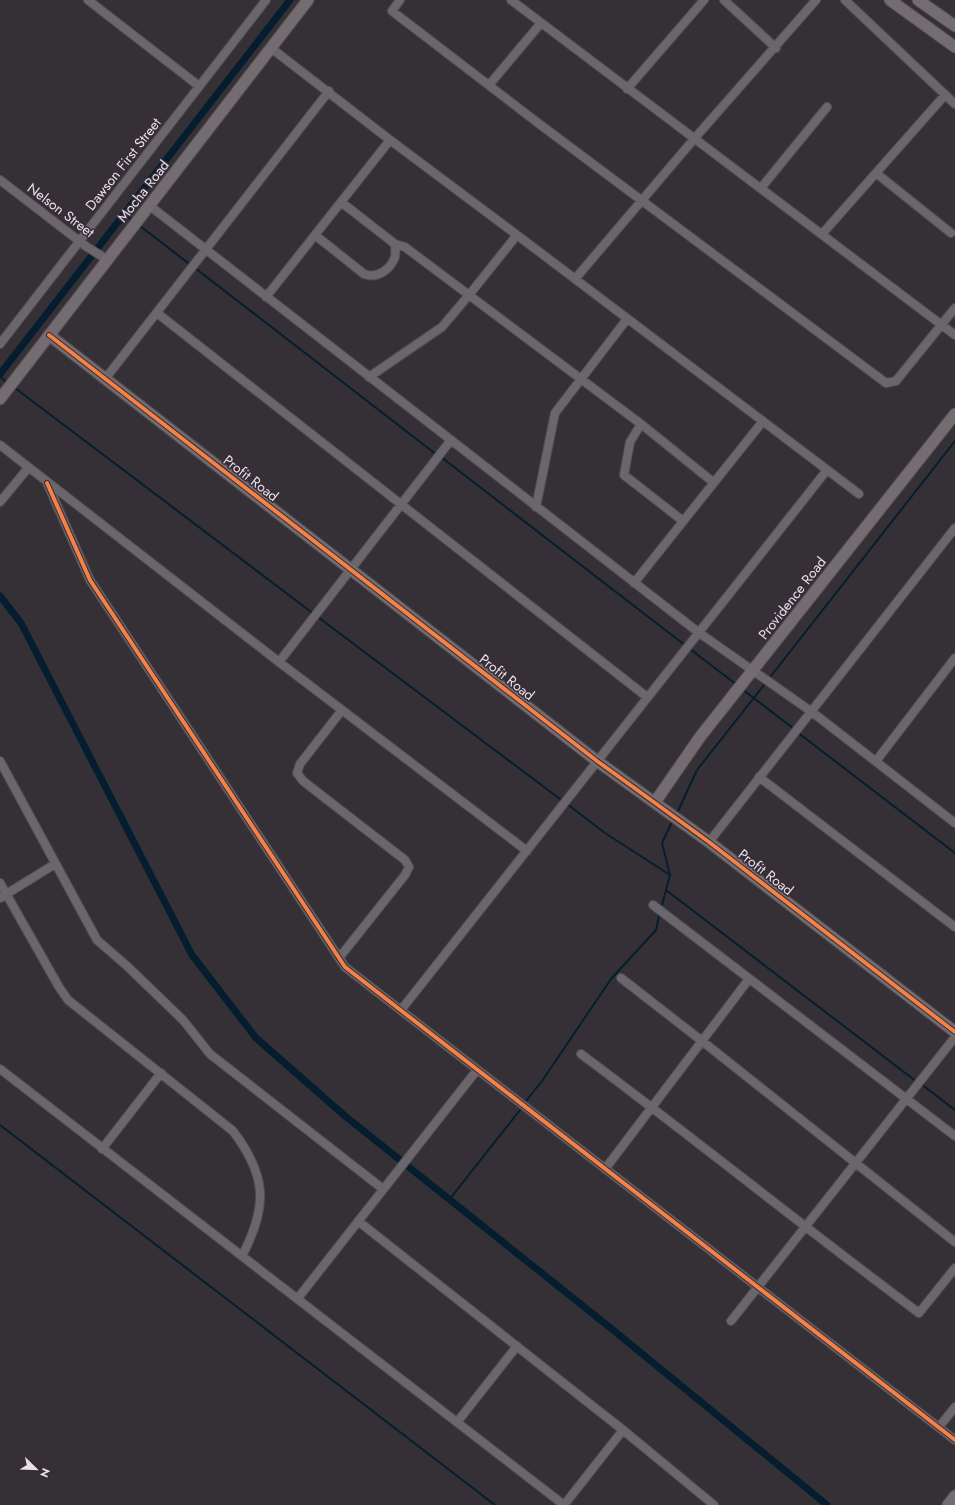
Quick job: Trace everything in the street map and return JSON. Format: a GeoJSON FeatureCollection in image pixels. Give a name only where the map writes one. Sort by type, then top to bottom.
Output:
{"type":"FeatureCollection","features":[{"type":"Feature","properties":{"kind":"street"},"geometry":{"type":"LineString","coordinates":[[88,0],[199,86]]}},
{"type":"Feature","properties":{"kind":"street","name":"Dawson First Street"},"geometry":{"type":"LineString","coordinates":[[0,344],[266,0]]}},
{"type":"Feature","properties":{"kind":"street","name":"Mocha Road"},"geometry":{"type":"LineString","coordinates":[[0,399],[105,258],[150,206],[308,0]]}},
{"type":"Feature","properties":{"kind":"street"},"geometry":{"type":"LineString","coordinates":[[400,0],[392,11],[489,86],[886,383],[896,381],[955,308]]}},
{"type":"Feature","properties":{"kind":"street"},"geometry":{"type":"LineString","coordinates":[[511,0],[955,335]]}},
{"type":"Feature","properties":{"kind":"street"},"geometry":{"type":"LineString","coordinates":[[628,88],[704,0]]}},
{"type":"Feature","properties":{"kind":"street"},"geometry":{"type":"LineString","coordinates":[[724,0],[776,48]]}},
{"type":"Feature","properties":{"kind":"street"},"geometry":{"type":"LineString","coordinates":[[575,279],[694,138],[776,48],[816,0]]}},
{"type":"Feature","properties":{"kind":"street"},"geometry":{"type":"LineString","coordinates":[[845,0],[955,104]]}},
{"type":"Feature","properties":{"kind":"street"},"geometry":{"type":"LineString","coordinates":[[890,0],[955,47]]}},
{"type":"Feature","properties":{"kind":"street"},"geometry":{"type":"LineString","coordinates":[[918,0],[955,26]]}},
{"type":"Feature","properties":{"kind":"street"},"geometry":{"type":"LineString","coordinates":[[489,86],[541,23]]}},
{"type":"Feature","properties":{"kind":"street"},"geometry":{"type":"LineString","coordinates":[[272,48],[390,140],[517,234],[859,494]]}},
{"type":"Feature","properties":{"kind":"street"},"geometry":{"type":"LineString","coordinates":[[105,378],[329,91]]}},
{"type":"Feature","properties":{"kind":"street"},"geometry":{"type":"LineString","coordinates":[[822,234],[945,95]]}},
{"type":"Feature","properties":{"kind":"street"},"geometry":{"type":"LineString","coordinates":[[761,188],[827,107]]}},
{"type":"Feature","properties":{"kind":"street"},"geometry":{"type":"LineString","coordinates":[[266,297],[390,140]]}},
{"type":"Feature","properties":{"kind":"street"},"geometry":{"type":"LineString","coordinates":[[876,173],[951,233]]}},
{"type":"Feature","properties":{"kind":"street","name":"Nelson Street"},"geometry":{"type":"LineString","coordinates":[[0,180],[87,247],[105,258]]}},
{"type":"Feature","properties":{"kind":"street"},"geometry":{"type":"LineString","coordinates":[[341,202],[395,244],[405,247],[470,295],[580,380],[641,424],[713,482]]}},
{"type":"Feature","properties":{"kind":"street"},"geometry":{"type":"LineString","coordinates":[[150,206],[634,583],[698,632],[812,712],[876,760],[955,823]]}},
{"type":"Feature","properties":{"kind":"street"},"geometry":{"type":"LineString","coordinates":[[369,377],[442,327],[470,295],[517,234]]}},
{"type":"Feature","properties":{"kind":"street"},"geometry":{"type":"LineString","coordinates":[[315,235],[364,274],[371,277],[379,275],[389,266],[395,256],[395,244]]}},
{"type":"Feature","properties":{"kind":"street"},"geometry":{"type":"LineString","coordinates":[[157,313],[648,697]]}},
{"type":"Feature","properties":{"kind":"street"},"geometry":{"type":"LineString","coordinates":[[536,507],[555,413],[627,319]]}},
{"type":"Feature","properties":{"kind":"street","name":"Profit Road"},"geometry":{"type":"LineString","coordinates":[[49,335],[597,761],[710,842],[955,1032]]}},
{"type":"Feature","properties":{"kind":"street","name":"Providence Road"},"geometry":{"type":"LineString","coordinates":[[654,802],[700,737],[955,414]]}},
{"type":"Feature","properties":{"kind":"street"},"geometry":{"type":"LineString","coordinates":[[634,583],[763,421]]}},
{"type":"Feature","properties":{"kind":"street"},"geometry":{"type":"LineString","coordinates":[[641,424],[630,442],[624,475],[683,521]]}},
{"type":"Feature","properties":{"kind":"street"},"geometry":{"type":"LineString","coordinates":[[278,662],[451,440]]}},
{"type":"Feature","properties":{"kind":"street"},"geometry":{"type":"LineString","coordinates":[[0,445],[278,662],[526,850]]}},
{"type":"Feature","properties":{"kind":"street"},"geometry":{"type":"LineString","coordinates":[[0,502],[28,468]]}},
{"type":"Feature","properties":{"kind":"street"},"geometry":{"type":"LineString","coordinates":[[401,1010],[827,470]]}},
{"type":"Feature","properties":{"kind":"street"},"geometry":{"type":"LineString","coordinates":[[47,483],[90,580],[345,967],[955,1440]]}},
{"type":"Feature","properties":{"kind":"street"},"geometry":{"type":"LineString","coordinates":[[710,842],[955,528]]}},
{"type":"Feature","properties":{"kind":"street"},"geometry":{"type":"LineString","coordinates":[[876,760],[955,658]]}},
{"type":"Feature","properties":{"kind":"street"},"geometry":{"type":"LineString","coordinates":[[339,958],[405,875],[409,867],[405,860],[303,781],[297,773],[300,764],[342,710]]}},
{"type":"Feature","properties":{"kind":"street"},"geometry":{"type":"LineString","coordinates":[[0,761],[97,940],[127,966],[183,1020],[210,1054],[383,1189]]}},
{"type":"Feature","properties":{"kind":"street"},"geometry":{"type":"LineString","coordinates":[[759,778],[955,927]]}},
{"type":"Feature","properties":{"kind":"street"},"geometry":{"type":"LineString","coordinates":[[3,896],[55,864]]}},
{"type":"Feature","properties":{"kind":"street"},"geometry":{"type":"LineString","coordinates":[[0,883],[3,896],[68,1000],[233,1131],[254,1162],[259,1178],[260,1198],[256,1223],[242,1256]]}},
{"type":"Feature","properties":{"kind":"street"},"geometry":{"type":"LineString","coordinates":[[653,905],[955,1136]]}},
{"type":"Feature","properties":{"kind":"street"},"geometry":{"type":"LineString","coordinates":[[621,978],[857,1163],[955,1242]]}},
{"type":"Feature","properties":{"kind":"street"},"geometry":{"type":"LineString","coordinates":[[605,1169],[749,979]]}},
{"type":"Feature","properties":{"kind":"street"},"geometry":{"type":"LineString","coordinates":[[731,1321],[806,1228],[955,1037]]}},
{"type":"Feature","properties":{"kind":"street"},"geometry":{"type":"LineString","coordinates":[[581,1054],[652,1107],[806,1228],[919,1313],[955,1268]]}},
{"type":"Feature","properties":{"kind":"street"},"geometry":{"type":"LineString","coordinates":[[0,1069],[102,1149],[458,1421],[564,1505],[623,1430]]}},
{"type":"Feature","properties":{"kind":"street"},"geometry":{"type":"LineString","coordinates":[[298,1298],[477,1070]]}},
{"type":"Feature","properties":{"kind":"street"},"geometry":{"type":"LineString","coordinates":[[102,1149],[161,1073]]}},
{"type":"Feature","properties":{"kind":"street"},"geometry":{"type":"LineString","coordinates":[[358,1221],[623,1430],[714,1505]]}},
{"type":"Feature","properties":{"kind":"street"},"geometry":{"type":"LineString","coordinates":[[458,1421],[517,1346]]}},
{"type":"Feature","properties":{"kind":"street"},"geometry":{"type":"LineString","coordinates":[[939,1427],[955,1407]]}},
{"type":"Feature","properties":{"kind":"street"},"geometry":{"type":"LineString","coordinates":[[948,1505],[955,1496]]}},
{"type":"Feature","properties":{"kind":"waterway"},"geometry":{"type":"LineString","coordinates":[[0,374],[290,0]]}},
{"type":"Feature","properties":{"kind":"waterway"},"geometry":{"type":"LineString","coordinates":[[124,214],[133,221]]}},
{"type":"Feature","properties":{"kind":"waterway"},"geometry":{"type":"LineString","coordinates":[[140,226],[192,266]]}},
{"type":"Feature","properties":{"kind":"waterway"},"geometry":{"type":"LineString","coordinates":[[195,268],[437,455]]}},
{"type":"Feature","properties":{"kind":"waterway"},"geometry":{"type":"LineString","coordinates":[[0,377],[8,383]]}},
{"type":"Feature","properties":{"kind":"waterway"},"geometry":{"type":"LineString","coordinates":[[15,388],[314,614]]}},
{"type":"Feature","properties":{"kind":"waterway"},"geometry":{"type":"LineString","coordinates":[[771,676],[955,441]]}},
{"type":"Feature","properties":{"kind":"waterway"},"geometry":{"type":"LineString","coordinates":[[441,457],[686,646]]}},
{"type":"Feature","properties":{"kind":"waterway"},"geometry":{"type":"LineString","coordinates":[[0,596],[21,623],[192,955],[256,1038],[345,1116],[613,1330],[827,1505]]}},
{"type":"Feature","properties":{"kind":"waterway"},"geometry":{"type":"LineString","coordinates":[[318,617],[564,802]]}},
{"type":"Feature","properties":{"kind":"waterway"},"geometry":{"type":"LineString","coordinates":[[690,649],[737,685]]}},
{"type":"Feature","properties":{"kind":"waterway"},"geometry":{"type":"LineString","coordinates":[[678,811],[697,770],[764,685]]}},
{"type":"Feature","properties":{"kind":"waterway"},"geometry":{"type":"LineString","coordinates":[[742,689],[794,729]]}},
{"type":"Feature","properties":{"kind":"waterway"},"geometry":{"type":"LineString","coordinates":[[797,732],[955,853]]}},
{"type":"Feature","properties":{"kind":"waterway"},"geometry":{"type":"LineString","coordinates":[[567,804],[605,833],[670,875]]}},
{"type":"Feature","properties":{"kind":"waterway"},"geometry":{"type":"LineString","coordinates":[[662,905],[670,875],[662,843],[672,822]]}},
{"type":"Feature","properties":{"kind":"waterway"},"geometry":{"type":"LineString","coordinates":[[666,890],[917,1082]]}},
{"type":"Feature","properties":{"kind":"waterway"},"geometry":{"type":"LineString","coordinates":[[526,1101],[542,1081],[611,979],[656,930],[659,916]]}},
{"type":"Feature","properties":{"kind":"waterway"},"geometry":{"type":"LineString","coordinates":[[921,1084],[955,1110]]}},
{"type":"Feature","properties":{"kind":"waterway"},"geometry":{"type":"LineString","coordinates":[[449,1200],[520,1110]]}},
{"type":"Feature","properties":{"kind":"waterway"},"geometry":{"type":"LineString","coordinates":[[0,1125],[495,1505]]}},
{"type":"Feature","properties":{"kind":"cycle path"},"geometry":{"type":"LineString","coordinates":[[49,335],[597,761],[709,842],[955,1032]]}},
{"type":"Feature","properties":{"kind":"cycle path"},"geometry":{"type":"LineString","coordinates":[[47,483],[90,580],[345,967],[955,1440]]}}]}
